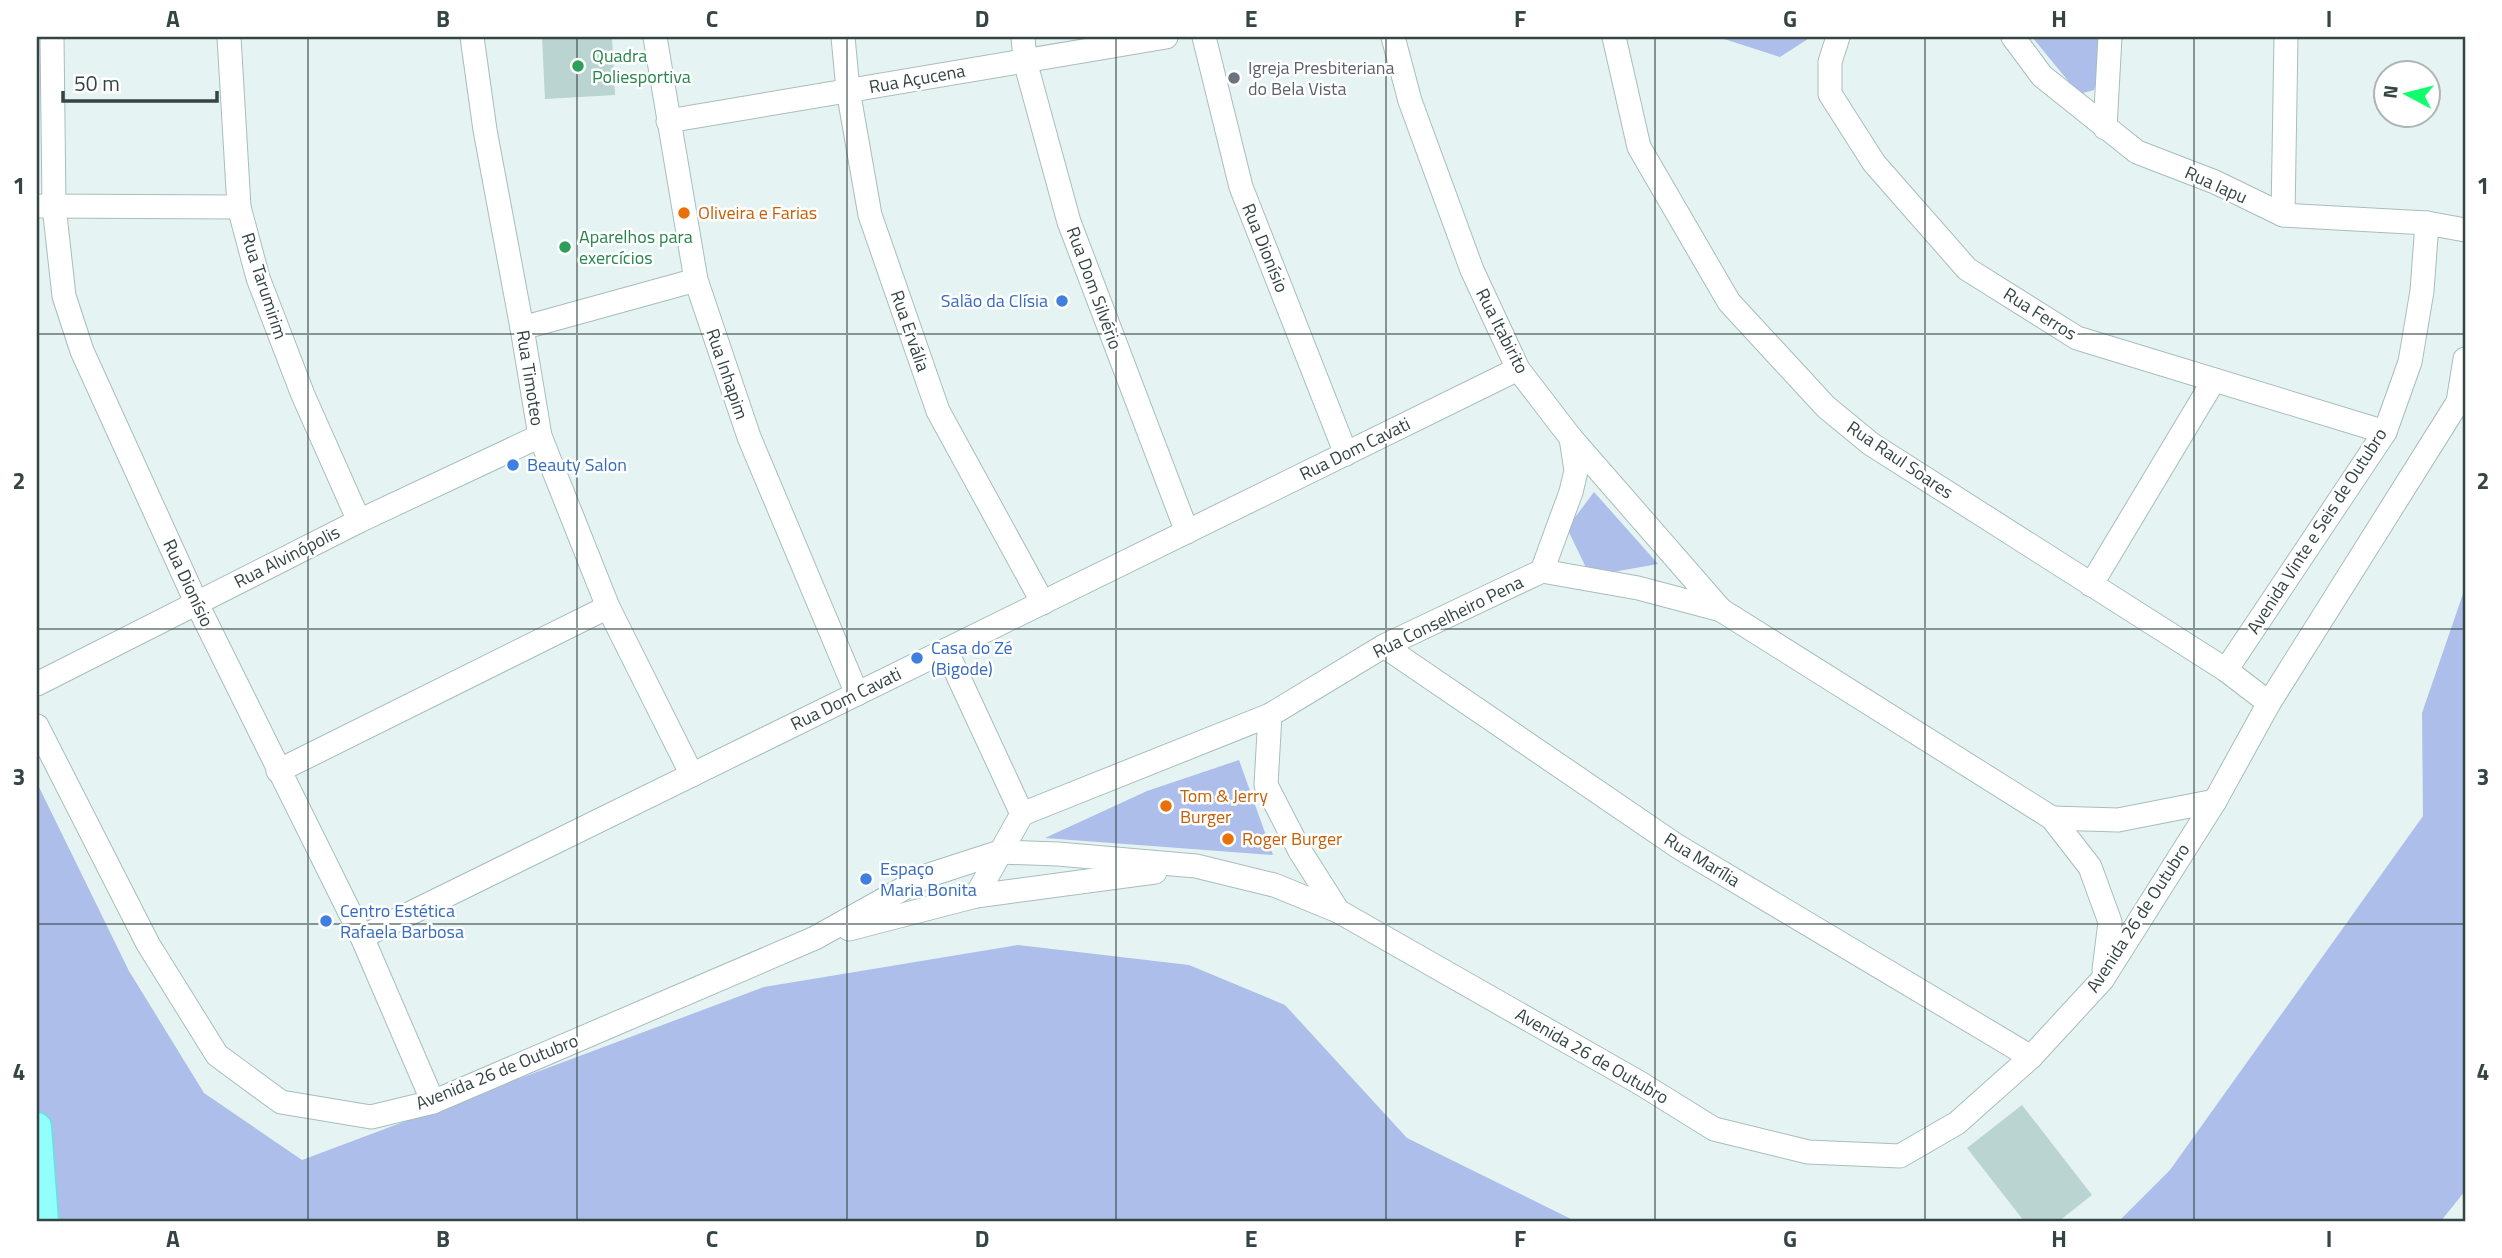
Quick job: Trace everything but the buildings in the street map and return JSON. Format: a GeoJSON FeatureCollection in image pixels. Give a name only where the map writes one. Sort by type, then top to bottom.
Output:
{"type":"FeatureCollection","features":[{"type":"Feature","properties":{"kind":"main road"},"geometry":{"type":"LineString","coordinates":[[37,1127],[44,1221]]}},
{"type":"Feature","properties":{"kind":"street","name":"Rua Dionísio"},"geometry":{"type":"LineString","coordinates":[[51,37],[46,206],[64,296],[82,351],[196,602],[362,937],[433,1102]]}},
{"type":"Feature","properties":{"kind":"street","name":"Rua Tarumirim"},"geometry":{"type":"LineString","coordinates":[[229,37],[239,207],[258,278],[303,395],[359,521]]}},
{"type":"Feature","properties":{"kind":"street","name":"Rua Timoteo"},"geometry":{"type":"LineString","coordinates":[[472,37],[485,130],[540,436],[608,607],[692,775]]}},
{"type":"Feature","properties":{"kind":"street","name":"Rua Inhapim"},"geometry":{"type":"LineString","coordinates":[[655,37],[696,280],[749,437],[857,694]]}},
{"type":"Feature","properties":{"kind":"street","name":"Rua Ervália"},"geometry":{"type":"LineString","coordinates":[[844,37],[848,90],[870,215],[939,411],[1043,603]]}},
{"type":"Feature","properties":{"kind":"street","name":"Rua Dom Silvério"},"geometry":{"type":"LineString","coordinates":[[1023,37],[1024,61],[1069,222],[1187,532]]}},
{"type":"Feature","properties":{"kind":"street","name":"Rua Açucena"},"geometry":{"type":"LineString","coordinates":[[668,121],[1166,37]]}},
{"type":"Feature","properties":{"kind":"street","name":"Rua Dionísio"},"geometry":{"type":"LineString","coordinates":[[1204,37],[1241,187],[1346,454]]}},
{"type":"Feature","properties":{"kind":"street","name":"Rua Itabirito"},"geometry":{"type":"LineString","coordinates":[[1393,37],[1410,101],[1472,270],[1518,369],[1571,438],[1721,610],[2052,818],[2090,867],[2110,922],[2102,980]]}},
{"type":"Feature","properties":{"kind":"street","name":"Rua Raul Soares"},"geometry":{"type":"LineString","coordinates":[[1615,37],[1639,147],[1729,302],[1826,407],[1871,444],[2226,670],[2269,703]]}},
{"type":"Feature","properties":{"kind":"street","name":"Rua Ferros"},"geometry":{"type":"LineString","coordinates":[[1838,37],[1830,62],[1830,94],[1874,163],[1967,269],[2077,338],[2385,432]]}},
{"type":"Feature","properties":{"kind":"street","name":"Rua Iapu"},"geometry":{"type":"LineString","coordinates":[[2013,37],[2042,76],[2137,152],[2215,182],[2283,215],[2427,223],[2465,230]]}},
{"type":"Feature","properties":{"kind":"street"},"geometry":{"type":"LineString","coordinates":[[2105,128],[2110,37]]}},
{"type":"Feature","properties":{"kind":"street"},"geometry":{"type":"LineString","coordinates":[[2283,215],[2286,37]]}},
{"type":"Feature","properties":{"kind":"street"},"geometry":{"type":"LineString","coordinates":[[46,206],[239,207]]}},
{"type":"Feature","properties":{"kind":"street","name":"Avenida Vinte e Seis de Outubro"},"geometry":{"type":"LineString","coordinates":[[2226,670],[2385,432],[2410,362],[2422,291],[2427,223]]}},
{"type":"Feature","properties":{"kind":"street"},"geometry":{"type":"LineString","coordinates":[[522,328],[696,280]]}},
{"type":"Feature","properties":{"kind":"street","name":"Avenida 26 de Outubro"},"geometry":{"type":"LineString","coordinates":[[37,726],[148,943],[217,1055],[281,1102],[371,1117],[433,1102],[815,937],[926,876],[1000,852],[1058,854],[1196,866],[1273,885],[1338,911],[1640,1083],[1714,1129],[1808,1152],[1900,1156],[1957,1122],[2031,1057],[2102,980],[2216,801],[2269,703],[2458,402],[2465,359]]}},
{"type":"Feature","properties":{"kind":"street","name":"Rua Dom Cavati"},"geometry":{"type":"LineString","coordinates":[[362,937],[1518,369]]}},
{"type":"Feature","properties":{"kind":"street"},"geometry":{"type":"LineString","coordinates":[[2091,585],[2214,380]]}},
{"type":"Feature","properties":{"kind":"street","name":"Rua Alvinópolis"},"geometry":{"type":"LineString","coordinates":[[37,684],[359,521],[540,436]]}},
{"type":"Feature","properties":{"kind":"street","name":"Rua Conselheiro Pena"},"geometry":{"type":"LineString","coordinates":[[1022,814],[1270,715],[1384,646],[1542,571],[1576,471],[1571,438]]}},
{"type":"Feature","properties":{"kind":"street","name":"Rua Itabirito"},"geometry":{"type":"LineString","coordinates":[[1542,571],[1638,588],[1721,610]]}},
{"type":"Feature","properties":{"kind":"street"},"geometry":{"type":"LineString","coordinates":[[278,771],[608,607]]}},
{"type":"Feature","properties":{"kind":"street","name":"Rua Marília"},"geometry":{"type":"LineString","coordinates":[[1384,646],[1677,846],[2031,1057]]}},
{"type":"Feature","properties":{"kind":"street"},"geometry":{"type":"LineString","coordinates":[[946,650],[1022,814],[976,896]]}},
{"type":"Feature","properties":{"kind":"street"},"geometry":{"type":"LineString","coordinates":[[1270,715],[1266,785],[1300,851],[1338,911]]}},
{"type":"Feature","properties":{"kind":"street"},"geometry":{"type":"LineString","coordinates":[[2052,818],[2118,820],[2216,801]]}},
{"type":"Feature","properties":{"kind":"street","name":"Avenida 26 de Outubro"},"geometry":{"type":"LineString","coordinates":[[815,937],[976,896],[1196,866]]}},
{"type":"Feature","properties":{"kind":"shaded area"},"geometry":{"type":"Polygon","coordinates":[[[1718,37],[1811,37],[1780,57],[1718,37]]]}},
{"type":"Feature","properties":{"kind":"shaded area"},"geometry":{"type":"Polygon","coordinates":[[[2032,37],[2100,37],[2100,69],[2094,90],[2079,94],[2032,37]]]}},
{"type":"Feature","properties":{"kind":"shaded area"},"geometry":{"type":"Polygon","coordinates":[[[1594,492],[1658,564],[1590,576],[1567,528],[1594,492]]]}},
{"type":"Feature","properties":{"kind":"shaded area"},"geometry":{"type":"Polygon","coordinates":[[[2465,588],[2465,1191],[2441,1221],[2119,1221],[2170,1170],[2423,816],[2422,713],[2465,588]]]}},
{"type":"Feature","properties":{"kind":"shaded area"},"geometry":{"type":"Polygon","coordinates":[[[1239,760],[1273,855],[1045,838],[1147,791],[1239,760]]]}},
{"type":"Feature","properties":{"kind":"shaded area"},"geometry":{"type":"Polygon","coordinates":[[[37,783],[129,971],[204,1093],[302,1160],[764,987],[1018,945],[1189,965],[1285,1005],[1407,1138],[1575,1221],[60,1221],[37,1111],[37,783]]]}},
{"type":"Feature","properties":{"kind":"place","name":"Quadra Poliesportiva"},"geometry":{"type":"Point","coordinates":[578,66]}},
{"type":"Feature","properties":{"kind":"place","name":"Igreja Presbiteriana do Bela Vista"},"geometry":{"type":"Point","coordinates":[1234,78]}},
{"type":"Feature","properties":{"kind":"place","name":"Oliveira e Farias"},"geometry":{"type":"Point","coordinates":[684,213]}},
{"type":"Feature","properties":{"kind":"place","name":"Aparelhos para exercícios"},"geometry":{"type":"Point","coordinates":[565,247]}},
{"type":"Feature","properties":{"kind":"place","name":"Salão da Clísia"},"geometry":{"type":"Point","coordinates":[1062,301]}},
{"type":"Feature","properties":{"kind":"place","name":"Beauty Salon"},"geometry":{"type":"Point","coordinates":[513,465]}},
{"type":"Feature","properties":{"kind":"place","name":"Casa do Zé (Bigode)"},"geometry":{"type":"Point","coordinates":[917,658]}},
{"type":"Feature","properties":{"kind":"place","name":"Tom & Jerry Burger"},"geometry":{"type":"Point","coordinates":[1166,806]}},
{"type":"Feature","properties":{"kind":"place","name":"Roger Burger"},"geometry":{"type":"Point","coordinates":[1228,839]}},
{"type":"Feature","properties":{"kind":"place","name":"Espaço Maria Bonita"},"geometry":{"type":"Point","coordinates":[866,879]}},
{"type":"Feature","properties":{"kind":"place","name":"Centro Estética Rafaela Barbosa"},"geometry":{"type":"Point","coordinates":[326,921]}}]}
